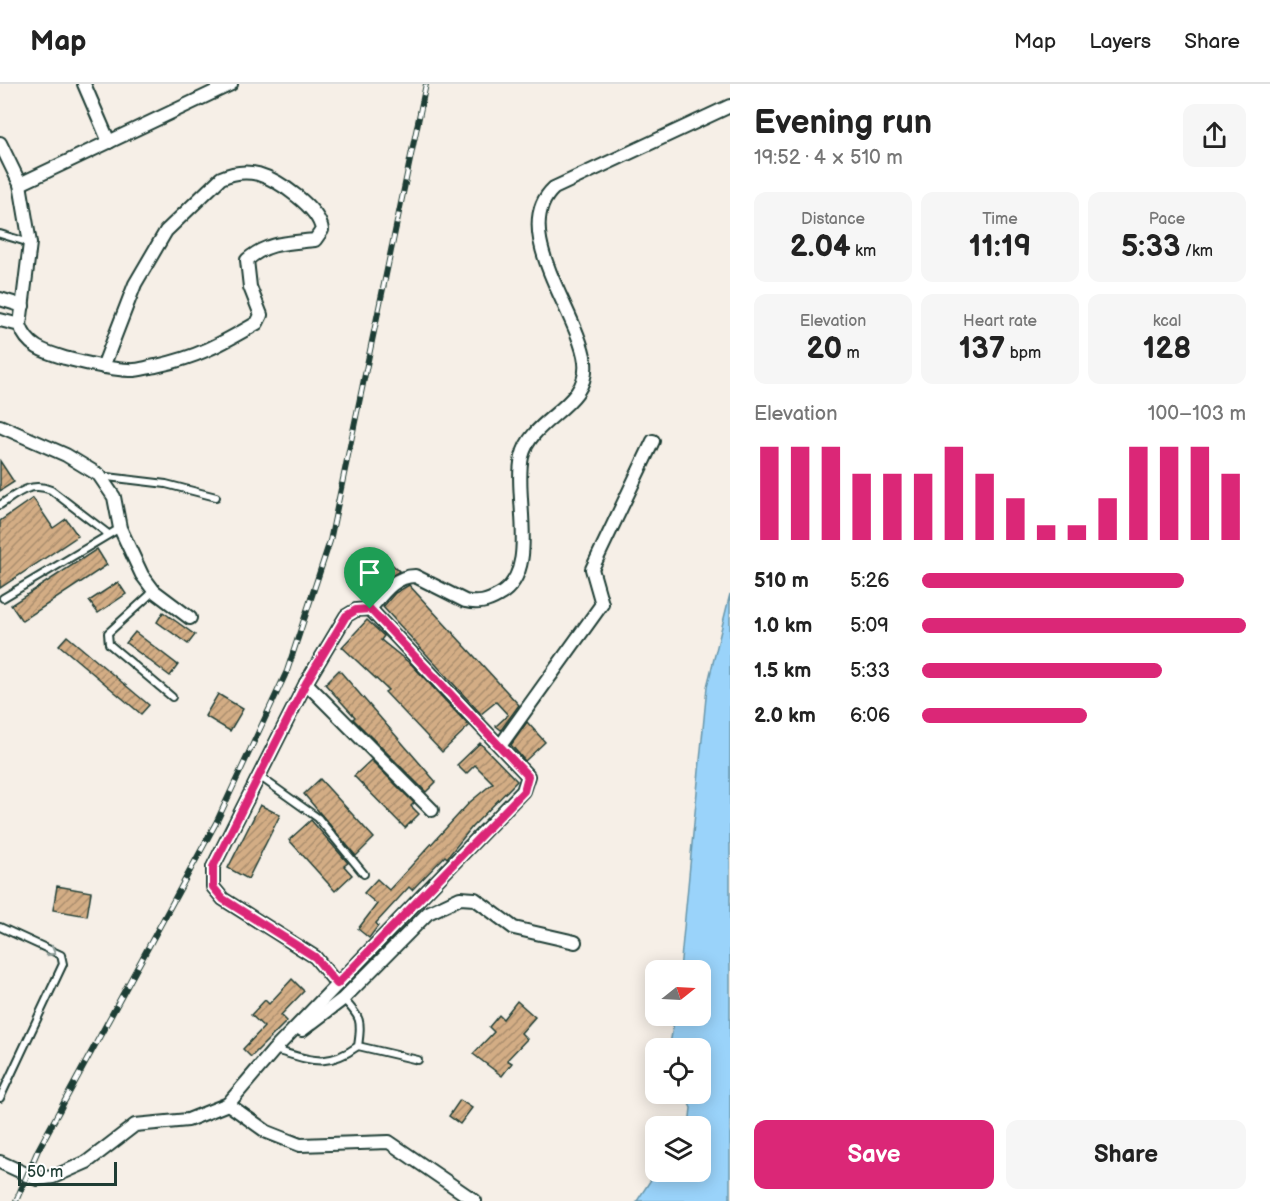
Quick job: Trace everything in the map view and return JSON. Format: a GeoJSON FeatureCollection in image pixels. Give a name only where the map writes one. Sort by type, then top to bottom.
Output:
{"type":"FeatureCollection","features":[{"type":"Feature","properties":{"kind":"street"},"geometry":{"type":"LineString","coordinates":[[84,84],[109,142]]}},
{"type":"Feature","properties":{"kind":"street"},"geometry":{"type":"LineString","coordinates":[[20,184],[231,84]]}},
{"type":"Feature","properties":{"kind":"street"},"geometry":{"type":"LineString","coordinates":[[337,984],[315,957],[223,899],[213,887],[213,867],[306,683],[346,616],[356,610],[370,609],[392,584],[408,576],[415,576],[465,602],[474,603],[492,599],[511,588],[517,577],[523,544],[520,475],[522,455],[539,427],[572,400],[582,380],[585,364],[582,348],[547,261],[538,229],[540,206],[545,196],[554,188],[730,106]]}},
{"type":"Feature","properties":{"kind":"street"},"geometry":{"type":"LineString","coordinates":[[0,144],[20,184],[30,243],[20,325],[22,333],[33,346],[44,352],[103,367],[132,371],[186,360],[257,323],[261,315],[250,287],[247,260],[260,249],[274,244],[315,240],[322,230],[320,219],[306,202],[258,174],[232,173],[221,178],[166,231],[135,284],[103,367]]}},
{"type":"Feature","properties":{"kind":"street"},"geometry":{"type":"LineString","coordinates":[[0,168],[15,171]]}},
{"type":"Feature","properties":{"kind":"street"},"geometry":{"type":"LineString","coordinates":[[0,299],[23,306]]}},
{"type":"Feature","properties":{"kind":"street"},"geometry":{"type":"LineString","coordinates":[[0,320],[20,325]]}},
{"type":"Feature","properties":{"kind":"street"},"geometry":{"type":"LineString","coordinates":[[0,426],[66,455],[99,476],[114,497],[120,528],[142,575],[154,591],[190,618]]}},
{"type":"Feature","properties":{"kind":"street"},"geometry":{"type":"LineString","coordinates":[[500,746],[602,604],[592,569],[653,441]]}},
{"type":"Feature","properties":{"kind":"street"},"geometry":{"type":"LineString","coordinates":[[0,1162],[37,1179],[53,1177],[87,1162],[135,1125],[188,1120],[228,1104],[274,1050],[524,791],[528,776],[370,609]]}},
{"type":"Feature","properties":{"kind":"street"},"geometry":{"type":"LineString","coordinates":[[306,683],[432,810]]}},
{"type":"Feature","properties":{"kind":"street"},"geometry":{"type":"LineString","coordinates":[[274,1050],[343,999],[428,913],[466,896],[475,899],[514,928],[574,942]]}},
{"type":"Feature","properties":{"kind":"street"},"geometry":{"type":"LineString","coordinates":[[228,1104],[267,1132],[300,1145],[389,1142],[475,1201]]}},
{"type":"Feature","properties":{"kind":"lane"},"geometry":{"type":"LineString","coordinates":[[0,234],[30,243]]}},
{"type":"Feature","properties":{"kind":"lane"},"geometry":{"type":"LineString","coordinates":[[99,476],[166,484],[216,497]]}},
{"type":"Feature","properties":{"kind":"lane"},"geometry":{"type":"LineString","coordinates":[[0,505],[25,488],[41,485],[51,490],[107,533]]}},
{"type":"Feature","properties":{"kind":"lane"},"geometry":{"type":"LineString","coordinates":[[3,598],[107,533],[120,528]]}},
{"type":"Feature","properties":{"kind":"lane"},"geometry":{"type":"LineString","coordinates":[[154,591],[108,633],[110,644],[172,697]]}},
{"type":"Feature","properties":{"kind":"lane"},"geometry":{"type":"LineString","coordinates":[[258,775],[318,818],[364,874]]}},
{"type":"Feature","properties":{"kind":"lane"},"geometry":{"type":"LineString","coordinates":[[0,927],[61,955],[63,964],[0,1098]]}},
{"type":"Feature","properties":{"kind":"lane"},"geometry":{"type":"LineString","coordinates":[[274,1050],[321,1063],[342,1058],[358,1046],[362,1024],[357,1012],[343,999]]}},
{"type":"Feature","properties":{"kind":"lane"},"geometry":{"type":"LineString","coordinates":[[358,1046],[418,1060]]}},
{"type":"Feature","properties":{"kind":"water"},"geometry":{"type":"Polygon","coordinates":[[[730,594],[730,1201],[637,1201],[649,1182],[711,1182],[711,1116],[690,1116],[689,1104],[711,1104],[711,1038],[671,1038],[673,1026],[711,1026],[711,960],[681,960],[707,687],[730,594]]]}},
{"type":"Feature","properties":{"kind":"building"},"geometry":{"type":"Polygon","coordinates":[[[0,461],[14,482],[0,491],[0,461]]]}},
{"type":"Feature","properties":{"kind":"building"},"geometry":{"type":"Polygon","coordinates":[[[33,498],[53,528],[66,519],[78,536],[0,588],[0,521],[33,498]]]}},
{"type":"Feature","properties":{"kind":"building"},"geometry":{"type":"Polygon","coordinates":[[[97,549],[107,565],[22,621],[11,605],[97,549]]]}},
{"type":"Feature","properties":{"kind":"building"},"geometry":{"type":"Polygon","coordinates":[[[379,552],[399,571],[384,581],[369,597],[352,580],[379,552]]]}},
{"type":"Feature","properties":{"kind":"building"},"geometry":{"type":"Polygon","coordinates":[[[118,582],[126,594],[98,613],[89,601],[118,582]]]}},
{"type":"Feature","properties":{"kind":"building"},"geometry":{"type":"Polygon","coordinates":[[[409,585],[519,705],[501,730],[496,726],[508,715],[496,702],[481,714],[383,607],[395,593],[409,585]]]}},
{"type":"Feature","properties":{"kind":"building"},"geometry":{"type":"Polygon","coordinates":[[[163,612],[195,635],[188,644],[157,622],[163,612]]]}},
{"type":"Feature","properties":{"kind":"building"},"geometry":{"type":"Polygon","coordinates":[[[367,620],[384,636],[381,640],[412,665],[469,726],[442,752],[385,692],[388,690],[342,647],[367,620]]]}},
{"type":"Feature","properties":{"kind":"building"},"geometry":{"type":"Polygon","coordinates":[[[135,632],[178,665],[170,676],[126,643],[135,632]]]}},
{"type":"Feature","properties":{"kind":"building"},"geometry":{"type":"Polygon","coordinates":[[[67,636],[149,705],[141,714],[59,645],[67,636]]]}},
{"type":"Feature","properties":{"kind":"building"},"geometry":{"type":"Polygon","coordinates":[[[339,670],[436,782],[426,792],[353,719],[355,717],[325,684],[339,670]]]}},
{"type":"Feature","properties":{"kind":"building"},"geometry":{"type":"Polygon","coordinates":[[[218,694],[243,709],[230,731],[205,716],[218,694]]]}},
{"type":"Feature","properties":{"kind":"building"},"geometry":{"type":"Polygon","coordinates":[[[527,722],[545,742],[525,761],[511,745],[527,722]]]}},
{"type":"Feature","properties":{"kind":"building"},"geometry":{"type":"Polygon","coordinates":[[[480,743],[517,781],[472,827],[447,858],[445,856],[412,890],[409,887],[376,923],[378,926],[369,938],[358,929],[377,904],[364,893],[377,879],[389,890],[470,802],[493,783],[475,765],[466,774],[457,765],[480,743]]]}},
{"type":"Feature","properties":{"kind":"building"},"geometry":{"type":"Polygon","coordinates":[[[371,760],[414,803],[411,806],[419,814],[405,828],[354,776],[371,760]]]}},
{"type":"Feature","properties":{"kind":"building"},"geometry":{"type":"Polygon","coordinates":[[[320,779],[374,838],[356,856],[304,794],[320,779]]]}},
{"type":"Feature","properties":{"kind":"building"},"geometry":{"type":"Polygon","coordinates":[[[260,805],[280,815],[248,879],[228,868],[260,805]]]}},
{"type":"Feature","properties":{"kind":"building"},"geometry":{"type":"Polygon","coordinates":[[[311,820],[348,863],[344,866],[352,875],[335,891],[289,840],[311,820]]]}},
{"type":"Feature","properties":{"kind":"building"},"geometry":{"type":"Polygon","coordinates":[[[57,886],[91,892],[87,916],[53,910],[57,886]]]}},
{"type":"Feature","properties":{"kind":"building"},"geometry":{"type":"Polygon","coordinates":[[[292,979],[304,991],[281,1015],[287,1021],[251,1057],[243,1049],[264,1027],[251,1015],[265,1000],[269,1004],[292,979]]]}},
{"type":"Feature","properties":{"kind":"building"},"geometry":{"type":"Polygon","coordinates":[[[517,1001],[535,1017],[521,1033],[527,1039],[507,1060],[512,1063],[502,1076],[473,1054],[494,1032],[489,1027],[499,1015],[503,1019],[517,1001]]]}},
{"type":"Feature","properties":{"kind":"building"},"geometry":{"type":"Polygon","coordinates":[[[460,1100],[472,1108],[460,1124],[449,1116],[460,1100]]]}},
{"type":"Feature","properties":{"kind":"railway"},"geometry":{"type":"LineString","coordinates":[[16,1201],[38,1150],[217,821],[287,671],[330,541],[426,84]]}},
{"type":"Feature","properties":{"kind":"route"},"geometry":{"type":"LineString","coordinates":[[370,609],[528,776],[524,791],[337,984],[315,957],[223,899],[213,887],[213,867],[306,683],[346,616],[356,610],[370,609]]}}]}
